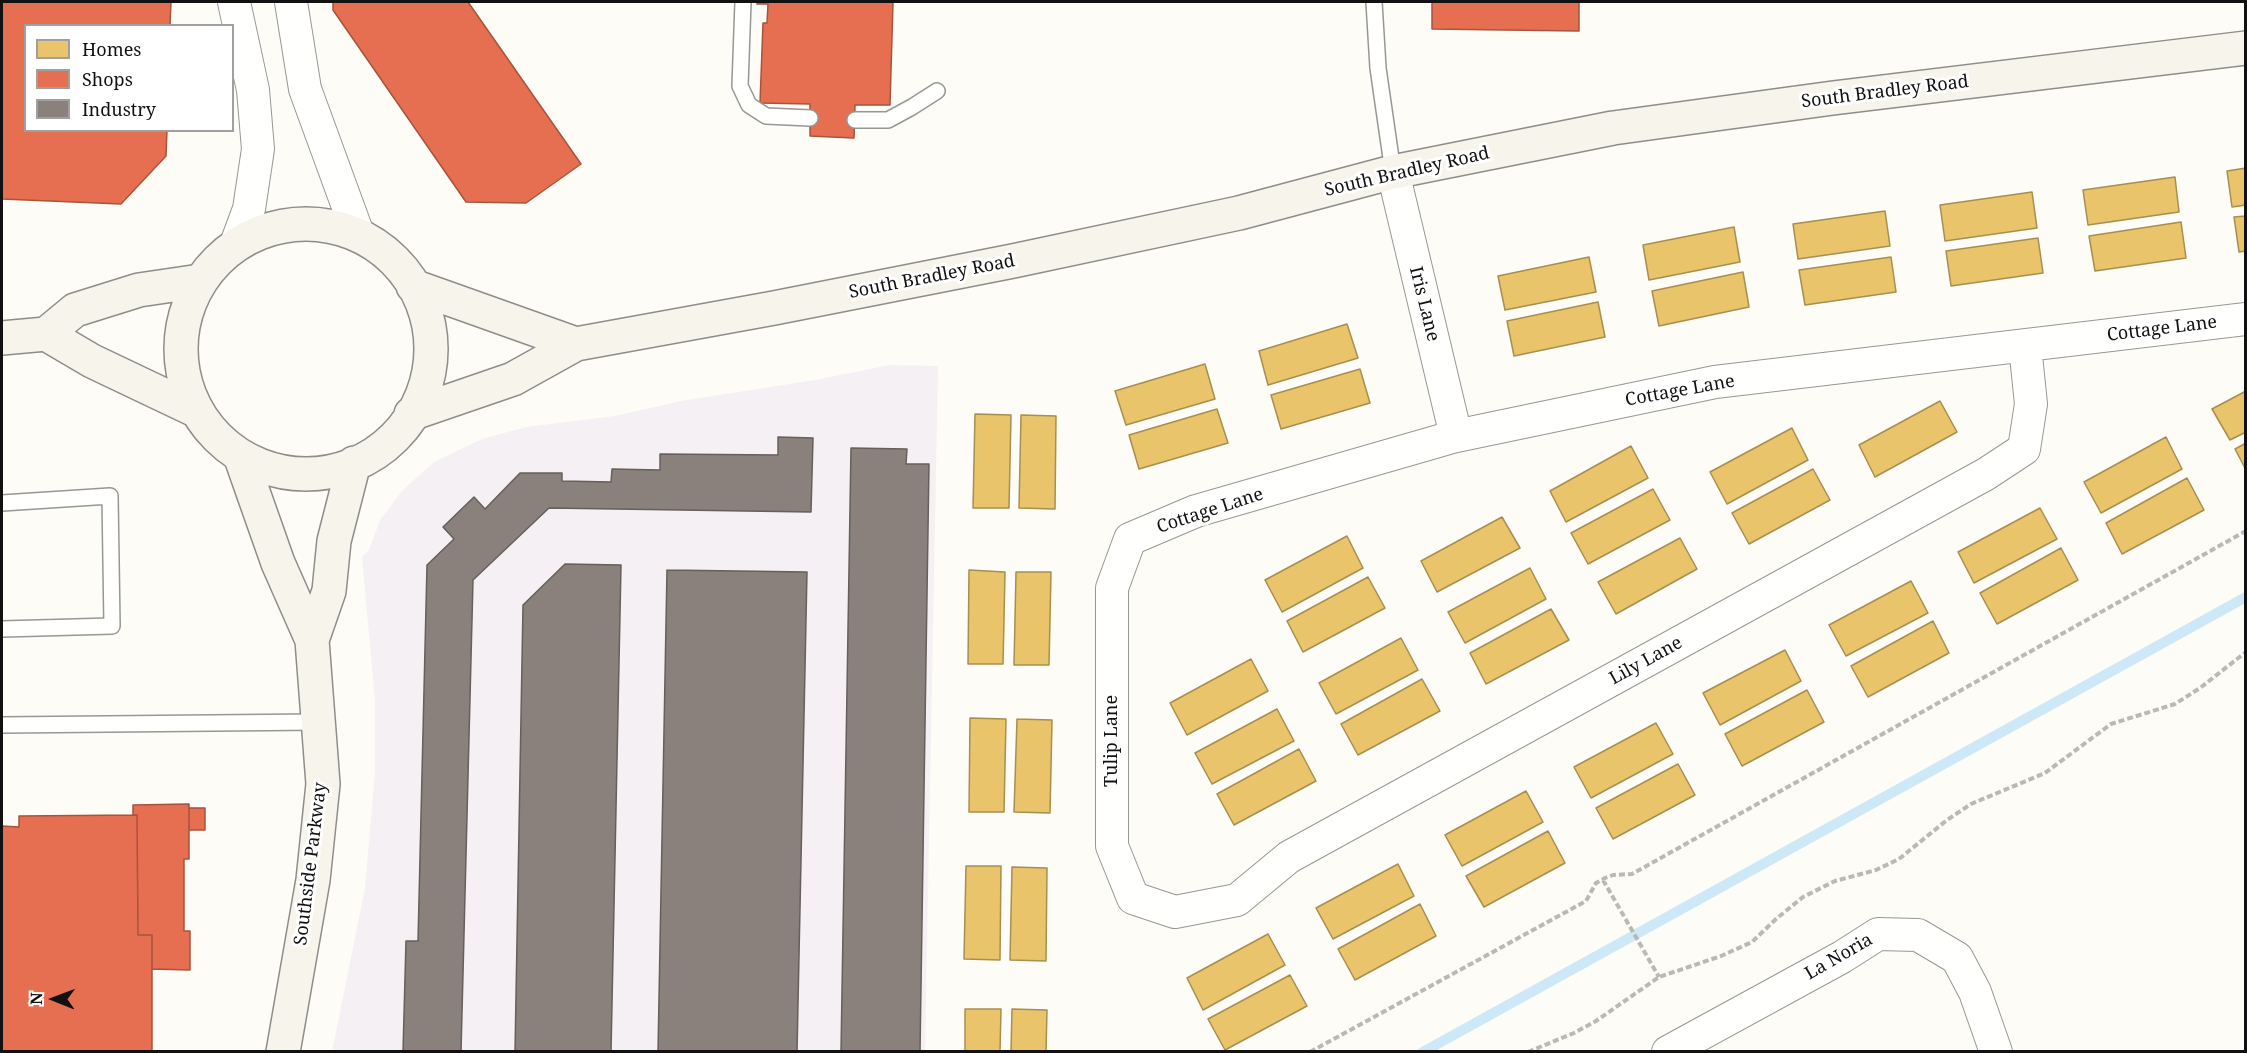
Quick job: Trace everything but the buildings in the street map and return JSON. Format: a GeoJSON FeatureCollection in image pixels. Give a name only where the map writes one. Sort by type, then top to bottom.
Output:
{"type":"FeatureCollection","features":[{"type":"Feature","properties":{"kind":"street"},"geometry":{"type":"LineString","coordinates":[[234,2],[253,90],[258,149],[249,208],[236,244]]}},
{"type":"Feature","properties":{"kind":"street"},"geometry":{"type":"LineString","coordinates":[[291,2],[305,89],[358,234]]}},
{"type":"Feature","properties":{"kind":"street","name":"South Bradley Road"},"geometry":{"type":"LineString","coordinates":[[411,414],[513,379],[576,344],[1013,261],[1239,213],[1393,172],[1613,128],[1833,98],[2246,48]]}},
{"type":"Feature","properties":{"kind":"street","name":"Iris Lane"},"geometry":{"type":"LineString","coordinates":[[1393,172],[1456,436]]}},
{"type":"Feature","properties":{"kind":"street"},"geometry":{"type":"LineString","coordinates":[[320,223],[358,234],[406,272],[428,318],[430,371],[419,406],[380,452],[332,473],[278,472],[242,458],[207,428],[195,410],[182,373],[182,323],[200,281],[236,244],[286,224],[320,223]]}},
{"type":"Feature","properties":{"kind":"street"},"geometry":{"type":"LineString","coordinates":[[2,338],[46,334],[75,310],[139,290],[200,281]]}},
{"type":"Feature","properties":{"kind":"street","name":"South Bradley Road"},"geometry":{"type":"LineString","coordinates":[[413,286],[576,344]]}},
{"type":"Feature","properties":{"kind":"street","name":"Cottage Lane"},"geometry":{"type":"LineString","coordinates":[[1130,539],[1196,512],[1456,436],[1715,382],[2246,320]]}},
{"type":"Feature","properties":{"kind":"street"},"geometry":{"type":"LineString","coordinates":[[46,334],[92,361],[195,410]]}},
{"type":"Feature","properties":{"kind":"street","name":"Lily Lane"},"geometry":{"type":"LineString","coordinates":[[1175,912],[1237,900],[1289,857],[1986,474],[2024,449],[2031,404],[2025,346]]}},
{"type":"Feature","properties":{"kind":"street","name":"Southside Parkway"},"geometry":{"type":"LineString","coordinates":[[242,458],[278,563],[312,640],[323,784],[313,880],[282,1052]]}},
{"type":"Feature","properties":{"kind":"street","name":"Southside Parkway"},"geometry":{"type":"LineString","coordinates":[[312,640],[329,591],[334,541],[354,463]]}},
{"type":"Feature","properties":{"kind":"street","name":"Tulip Lane"},"geometry":{"type":"LineString","coordinates":[[1130,539],[1112,588],[1112,846],[1132,898],[1175,912]]}},
{"type":"Feature","properties":{"kind":"street","name":"La Noria"},"geometry":{"type":"LineString","coordinates":[[1668,1052],[1842,957],[1878,934],[1918,935],[1958,958],[1975,992],[1996,1052]]}},
{"type":"Feature","properties":{"kind":"lane"},"geometry":{"type":"LineString","coordinates":[[743,2],[740,86],[749,105],[766,116],[810,118]]}},
{"type":"Feature","properties":{"kind":"lane"},"geometry":{"type":"LineString","coordinates":[[1374,2],[1378,68],[1393,172]]}},
{"type":"Feature","properties":{"kind":"lane"},"geometry":{"type":"LineString","coordinates":[[855,120],[888,120],[937,91]]}},
{"type":"Feature","properties":{"kind":"lane"},"geometry":{"type":"LineString","coordinates":[[2,503],[110,496],[112,626],[2,629]]}},
{"type":"Feature","properties":{"kind":"lane"},"geometry":{"type":"LineString","coordinates":[[2,725],[318,722]]}},
{"type":"Feature","properties":{"kind":"path"},"geometry":{"type":"LineString","coordinates":[[1310,1052],[1586,901],[1596,884],[1603,880],[1613,875],[1632,874],[2246,531]]}},
{"type":"Feature","properties":{"kind":"path"},"geometry":{"type":"LineString","coordinates":[[1528,1052],[1588,1025],[1659,977],[1721,956],[1752,942],[1803,897],[1835,881],[1876,870],[1899,859],[1947,820],[1971,804],[2045,773],[2111,724],[2175,704],[2200,688],[2246,652]]}},
{"type":"Feature","properties":{"kind":"path"},"geometry":{"type":"LineString","coordinates":[[1603,880],[1659,977]]}},
{"type":"Feature","properties":{"kind":"shaded area"},"geometry":{"type":"Polygon","coordinates":[[[890,365],[938,366],[925,1051],[332,1052],[365,888],[375,773],[375,700],[362,557],[369,550],[380,520],[402,491],[434,462],[482,439],[526,427],[615,416],[681,401],[815,380],[890,365]]]}},
{"type":"Feature","properties":{"kind":"waterway"},"geometry":{"type":"LineString","coordinates":[[1423,1052],[2246,597]]}}]}
